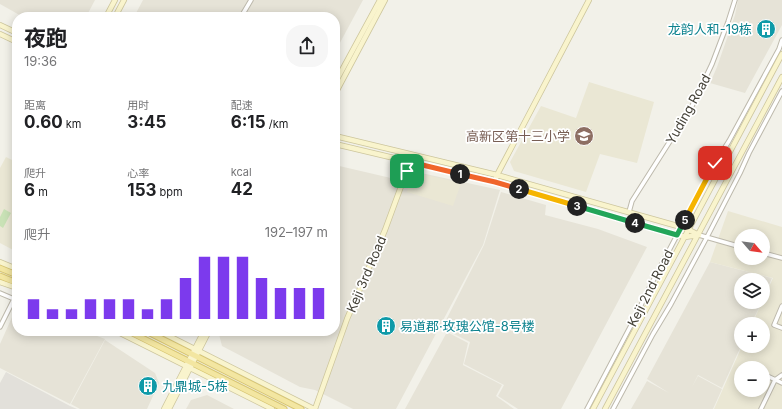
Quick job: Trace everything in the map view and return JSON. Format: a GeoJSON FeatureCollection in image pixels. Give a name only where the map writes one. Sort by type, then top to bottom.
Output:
{"type":"FeatureCollection","features":[{"type":"Feature","properties":{"kind":"main road"},"geometry":{"type":"LineString","coordinates":[[109,12],[115,0]]}},
{"type":"Feature","properties":{"kind":"main road"},"geometry":{"type":"LineString","coordinates":[[118,12],[124,0]]}},
{"type":"Feature","properties":{"kind":"main road"},"geometry":{"type":"LineString","coordinates":[[340,74],[380,0]]}},
{"type":"Feature","properties":{"kind":"main road"},"geometry":{"type":"LineString","coordinates":[[340,85],[385,0]]}},
{"type":"Feature","properties":{"kind":"main road"},"geometry":{"type":"LineString","coordinates":[[495,182],[497,174],[590,0]]}},
{"type":"Feature","properties":{"kind":"main road"},"geometry":{"type":"LineString","coordinates":[[0,25],[12,31]]}},
{"type":"Feature","properties":{"kind":"main road"},"geometry":{"type":"LineString","coordinates":[[0,34],[12,40]]}},
{"type":"Feature","properties":{"kind":"main road","name":"Keji 2nd Road"},"geometry":{"type":"LineString","coordinates":[[594,409],[782,54]]}},
{"type":"Feature","properties":{"kind":"main road","name":"Keji 2nd Road"},"geometry":{"type":"LineString","coordinates":[[605,409],[782,77]]}},
{"type":"Feature","properties":{"kind":"main road"},"geometry":{"type":"LineString","coordinates":[[340,137],[497,174],[689,230],[698,235]]}},
{"type":"Feature","properties":{"kind":"main road"},"geometry":{"type":"LineString","coordinates":[[340,145],[495,182],[685,238],[698,235]]}},
{"type":"Feature","properties":{"kind":"main road","name":"Keji 3rd Road"},"geometry":{"type":"LineString","coordinates":[[314,409],[347,319],[385,230],[410,162]]}},
{"type":"Feature","properties":{"kind":"main road"},"geometry":{"type":"LineString","coordinates":[[0,262],[12,267]]}},
{"type":"Feature","properties":{"kind":"main road"},"geometry":{"type":"LineString","coordinates":[[0,268],[12,273]]}},
{"type":"Feature","properties":{"kind":"main road"},"geometry":{"type":"LineString","coordinates":[[0,276],[12,281]]}},
{"type":"Feature","properties":{"kind":"main road"},"geometry":{"type":"LineString","coordinates":[[0,282],[12,286]]}},
{"type":"Feature","properties":{"kind":"main road"},"geometry":{"type":"LineString","coordinates":[[127,336],[284,409]]}},
{"type":"Feature","properties":{"kind":"main road"},"geometry":{"type":"LineString","coordinates":[[137,336],[272,409]]}},
{"type":"Feature","properties":{"kind":"main road"},"geometry":{"type":"LineString","coordinates":[[158,336],[195,352],[314,409]]}},
{"type":"Feature","properties":{"kind":"main road"},"geometry":{"type":"LineString","coordinates":[[168,336],[301,409]]}},
{"type":"Feature","properties":{"kind":"main road"},"geometry":{"type":"LineString","coordinates":[[169,409],[202,336]]}},
{"type":"Feature","properties":{"kind":"main road"},"geometry":{"type":"LineString","coordinates":[[195,352],[206,336]]}},
{"type":"Feature","properties":{"kind":"main road"},"geometry":{"type":"LineString","coordinates":[[164,409],[189,365]]}},
{"type":"Feature","properties":{"kind":"street"},"geometry":{"type":"LineString","coordinates":[[244,12],[250,0]]}},
{"type":"Feature","properties":{"kind":"street","name":"Yuding Road"},"geometry":{"type":"LineString","coordinates":[[629,212],[632,201],[691,108],[712,64],[735,0]]}},
{"type":"Feature","properties":{"kind":"street","name":"Keji 2nd Road"},"geometry":{"type":"LineString","coordinates":[[587,409],[638,312],[644,296],[715,163],[729,141],[782,40]]}},
{"type":"Feature","properties":{"kind":"street","name":"Keji 2nd Road"},"geometry":{"type":"LineString","coordinates":[[613,409],[707,237],[782,91]]}},
{"type":"Feature","properties":{"kind":"street"},"geometry":{"type":"LineString","coordinates":[[698,235],[734,245]]}},
{"type":"Feature","properties":{"kind":"street"},"geometry":{"type":"LineString","coordinates":[[770,255],[782,258]]}},
{"type":"Feature","properties":{"kind":"street"},"geometry":{"type":"LineString","coordinates":[[0,293],[12,298]]}},
{"type":"Feature","properties":{"kind":"street"},"geometry":{"type":"LineString","coordinates":[[0,327],[12,303]]}},
{"type":"Feature","properties":{"kind":"street"},"geometry":{"type":"LineString","coordinates":[[782,306],[774,325],[782,328]]}},
{"type":"Feature","properties":{"kind":"street"},"geometry":{"type":"LineString","coordinates":[[761,409],[775,380],[782,374]]}},
{"type":"Feature","properties":{"kind":"street"},"geometry":{"type":"LineString","coordinates":[[770,378],[782,383]]}},
{"type":"Feature","properties":{"kind":"shaded area"},"geometry":{"type":"Polygon","coordinates":[[[0,0],[95,0],[89,12],[14,12],[0,4],[0,0]]]}},
{"type":"Feature","properties":{"kind":"shaded area"},"geometry":{"type":"Polygon","coordinates":[[[143,0],[363,0],[340,43],[340,12],[137,12],[143,0]]]}},
{"type":"Feature","properties":{"kind":"shaded area"},"geometry":{"type":"Polygon","coordinates":[[[738,0],[782,0],[782,25],[745,93],[710,83],[735,15],[738,0]]]}},
{"type":"Feature","properties":{"kind":"shaded area","name":"高新区第十三小学"},"geometry":{"type":"Polygon","coordinates":[[[589,82],[654,102],[637,163],[600,154],[586,192],[514,171],[510,162],[541,106],[576,118],[589,82]]]}},
{"type":"Feature","properties":{"kind":"shaded area"},"geometry":{"type":"Polygon","coordinates":[[[6,157],[12,160],[12,249],[0,243],[0,168],[6,157]]]}},
{"type":"Feature","properties":{"kind":"shaded area"},"geometry":{"type":"Polygon","coordinates":[[[340,166],[408,182],[421,173],[500,190],[483,245],[396,409],[353,409],[315,390],[300,387],[222,346],[220,336],[340,336],[340,166]]]}},
{"type":"Feature","properties":{"kind":"shaded area"},"geometry":{"type":"Polygon","coordinates":[[[422,174],[461,183],[453,206],[407,192],[410,182],[422,174]]]}},
{"type":"Feature","properties":{"kind":"shaded area"},"geometry":{"type":"Polygon","coordinates":[[[501,192],[546,205],[545,215],[598,229],[647,247],[561,409],[518,409],[498,396],[504,385],[464,364],[470,342],[442,328],[484,245],[501,192]]]}},
{"type":"Feature","properties":{"kind":"shaded area"},"geometry":{"type":"Polygon","coordinates":[[[728,211],[782,227],[782,409],[714,409],[734,364],[734,397],[770,397],[770,361],[735,361],[739,353],[770,353],[770,317],[755,317],[759,309],[770,309],[770,285],[773,278],[770,277],[770,273],[753,273],[710,262],[728,211]]]}},
{"type":"Feature","properties":{"kind":"shaded area"},"geometry":{"type":"Polygon","coordinates":[[[710,262],[753,273],[734,273],[734,309],[758,309],[754,317],[734,317],[734,353],[738,353],[722,388],[698,375],[692,387],[698,376],[722,389],[713,409],[631,409],[647,381],[669,393],[647,379],[710,262]]]}},
{"type":"Feature","properties":{"kind":"shaded area"},"geometry":{"type":"Polygon","coordinates":[[[12,317],[12,336],[97,336],[105,339],[70,404],[0,368],[0,344],[12,317]]]}},
{"type":"Feature","properties":{"kind":"shaded area"},"geometry":{"type":"Polygon","coordinates":[[[447,332],[468,343],[463,365],[502,385],[496,396],[514,409],[405,409],[447,332]]]}},
{"type":"Feature","properties":{"kind":"shaded area"},"geometry":{"type":"Polygon","coordinates":[[[105,340],[155,373],[159,383],[147,409],[80,409],[71,404],[105,340]]]}},
{"type":"Feature","properties":{"kind":"shaded area"},"geometry":{"type":"Polygon","coordinates":[[[6,372],[77,409],[0,409],[0,383],[6,372]]]}},
{"type":"Feature","properties":{"kind":"shaded area"},"geometry":{"type":"Polygon","coordinates":[[[207,395],[234,409],[186,409],[191,400],[207,395]]]}},
{"type":"Feature","properties":{"kind":"green space"},"geometry":{"type":"Polygon","coordinates":[[[4,209],[11,213],[3,228],[0,226],[0,217],[4,209]]]}},
{"type":"Feature","properties":{"kind":"place","name":"龙韵人和-19栋"},"geometry":{"type":"Point","coordinates":[766,29]}},
{"type":"Feature","properties":{"kind":"place","name":"高新区第十三小学"},"geometry":{"type":"Point","coordinates":[584,136]}},
{"type":"Feature","properties":{"kind":"place","name":"易道郡·玫瑰公馆-8号楼"},"geometry":{"type":"Point","coordinates":[386,326]}},
{"type":"Feature","properties":{"kind":"place","name":"九鼎城-5栋"},"geometry":{"type":"Point","coordinates":[148,386]}},
{"type":"Feature","properties":{"kind":"route"},"geometry":{"type":"LineString","coordinates":[[407,171],[410,162],[495,182],[677,235],[715,163]]}}]}
